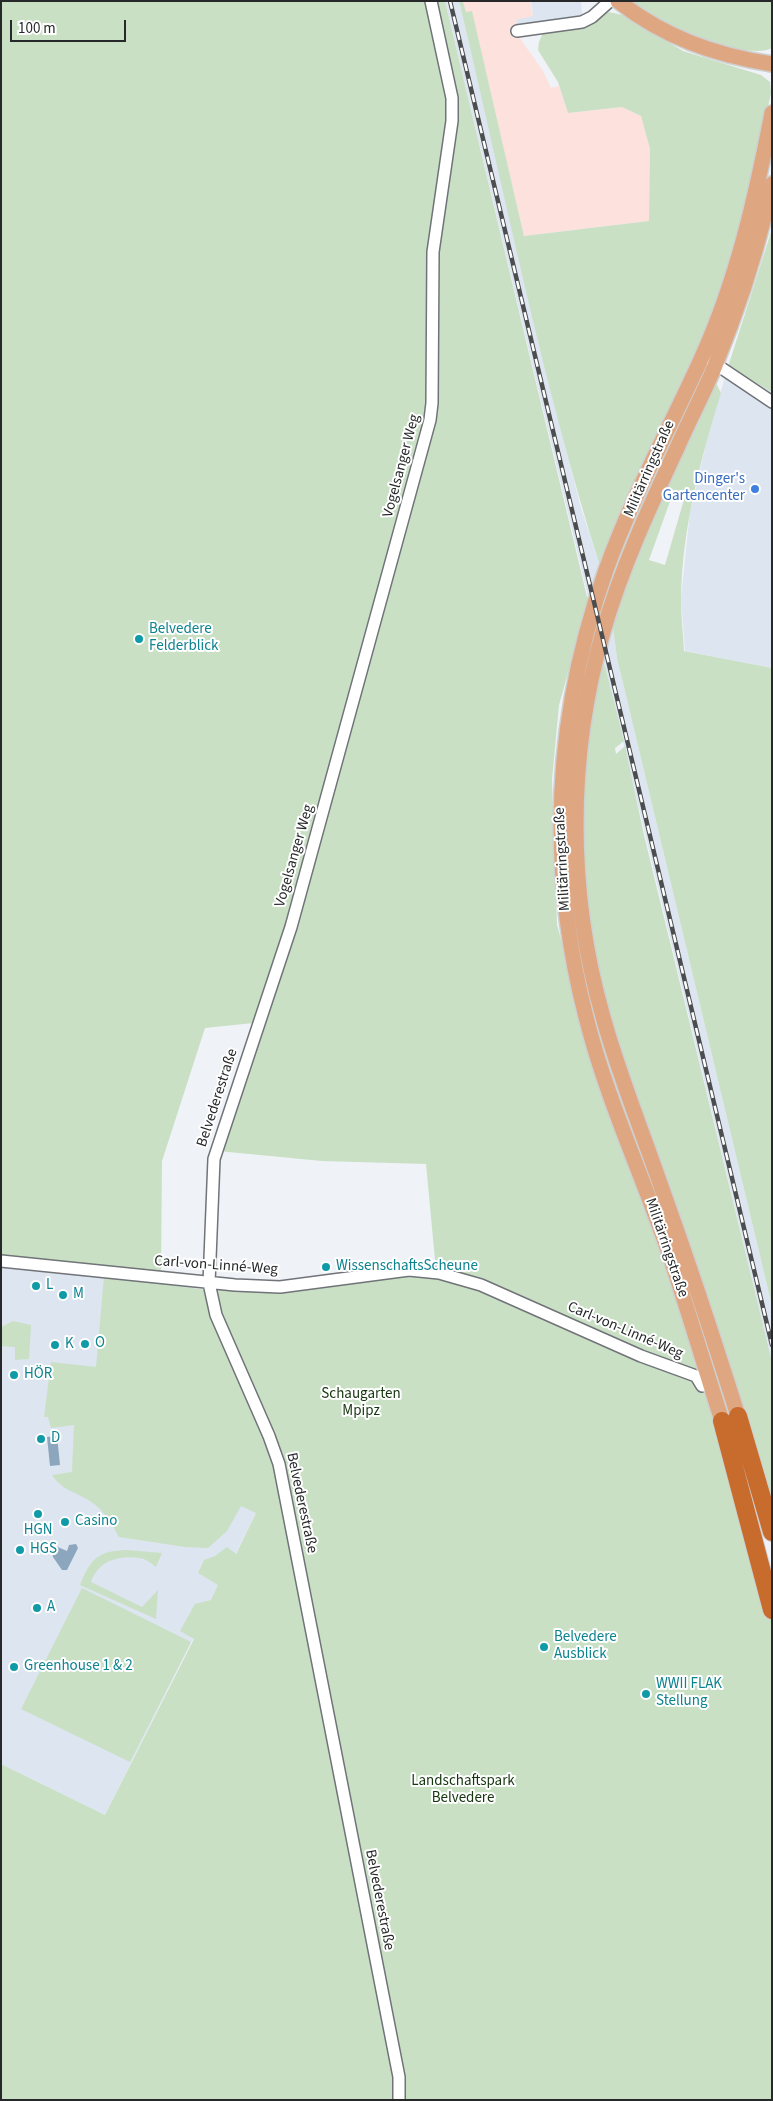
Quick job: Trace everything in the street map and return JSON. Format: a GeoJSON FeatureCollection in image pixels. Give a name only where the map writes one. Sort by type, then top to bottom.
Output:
{"type":"FeatureCollection","features":[{"type":"Feature","properties":{"kind":"highway","name":"Militärringstraße"},"geometry":{"type":"LineString","coordinates":[[730,1419],[772,1532]]}},
{"type":"Feature","properties":{"kind":"highway","name":"Militärringstraße"},"geometry":{"type":"LineString","coordinates":[[730,1419],[772,1610]]}},
{"type":"Feature","properties":{"kind":"main road"},"geometry":{"type":"LineString","coordinates":[[618,1],[643,20],[665,33],[697,47],[772,64]]}},
{"type":"Feature","properties":{"kind":"main road"},"geometry":{"type":"LineString","coordinates":[[743,58],[772,54]]}},
{"type":"Feature","properties":{"kind":"main road","name":"Militärringstraße"},"geometry":{"type":"LineString","coordinates":[[730,1419],[618,1118],[586,1019],[567,928],[561,876],[560,823],[567,731],[576,677],[590,621],[607,568],[702,356],[723,303],[751,214],[772,113]]}},
{"type":"Feature","properties":{"kind":"main road","name":"Militärringstraße"},"geometry":{"type":"LineString","coordinates":[[730,1419],[683,1247],[602,1015],[583,926],[577,877],[575,825],[582,733],[603,632],[624,571],[661,483],[716,365],[765,214],[772,184]]}},
{"type":"Feature","properties":{"kind":"street","name":"Vogelsanger Weg"},"geometry":{"type":"LineString","coordinates":[[291,927],[430,420],[432,403],[432,252],[452,120],[452,98],[431,1]]}},
{"type":"Feature","properties":{"kind":"street"},"geometry":{"type":"LineString","coordinates":[[517,32],[582,22],[592,17],[610,1]]}},
{"type":"Feature","properties":{"kind":"street"},"geometry":{"type":"LineString","coordinates":[[702,356],[772,402]]}},
{"type":"Feature","properties":{"kind":"street","name":"Belvederestraße"},"geometry":{"type":"LineString","coordinates":[[291,927],[214,1159],[209,1283],[222,1331],[269,1436],[279,1464],[398,2077],[399,2100]]}},
{"type":"Feature","properties":{"kind":"street","name":"Carl-von-Linné-Weg"},"geometry":{"type":"LineString","coordinates":[[1,1261],[209,1283],[280,1287],[409,1270],[439,1273],[481,1285],[641,1356],[696,1376],[702,1386]]}},
{"type":"Feature","properties":{"kind":"shaded area"},"geometry":{"type":"Polygon","coordinates":[[[445,1],[459,1],[556,411],[581,508],[600,566],[611,613],[617,658],[772,1306],[772,1362],[445,1]]]}},
{"type":"Feature","properties":{"kind":"shaded area"},"geometry":{"type":"Polygon","coordinates":[[[463,1],[530,1],[533,16],[516,20],[519,37],[543,71],[551,88],[559,86],[568,113],[622,107],[641,116],[650,149],[649,221],[524,236],[472,12],[466,12],[463,1]]]}},
{"type":"Feature","properties":{"kind":"shaded area"},"geometry":{"type":"Polygon","coordinates":[[[531,1],[581,1],[582,15],[517,25],[516,19],[533,16],[531,1]]]}},
{"type":"Feature","properties":{"kind":"shaded area"},"geometry":{"type":"Polygon","coordinates":[[[728,367],[772,392],[772,668],[685,651],[681,598],[690,512],[709,432],[728,367]]]}},
{"type":"Feature","properties":{"kind":"shaded area"},"geometry":{"type":"Polygon","coordinates":[[[1,1266],[195,1284],[217,1342],[256,1513],[105,1815],[1,1764],[1,1266]]]}},
{"type":"Feature","properties":{"kind":"green space","name":"Landschaftspark Belvedere"},"geometry":{"type":"Polygon","coordinates":[[[1,1],[445,1],[588,601],[559,705],[552,780],[557,925],[599,1077],[647,1209],[698,1365],[772,1620],[772,2100],[1,2100],[1,1764],[105,1815],[194,1639],[180,1631],[195,1604],[211,1600],[218,1585],[198,1573],[204,1560],[215,1556],[227,1547],[236,1554],[256,1513],[241,1506],[227,1531],[208,1548],[185,1547],[119,1537],[101,1510],[87,1499],[66,1489],[52,1475],[72,1472],[74,1425],[51,1428],[48,1417],[44,1417],[51,1362],[96,1367],[104,1276],[206,1290],[216,1299],[219,1290],[286,1289],[436,1270],[426,1164],[322,1161],[218,1151],[263,1022],[205,1028],[162,1161],[161,1272],[1,1256],[1,1]]]}},
{"type":"Feature","properties":{"kind":"green space"},"geometry":{"type":"Polygon","coordinates":[[[459,1],[463,1],[466,12],[472,11],[524,236],[649,221],[650,149],[641,116],[622,107],[568,113],[558,82],[538,50],[543,33],[600,17],[609,12],[623,15],[683,51],[761,75],[770,82],[771,93],[746,202],[714,309],[674,407],[600,566],[579,497],[542,356],[459,1]]]}},
{"type":"Feature","properties":{"kind":"green space"},"geometry":{"type":"Polygon","coordinates":[[[629,1],[772,1],[772,48],[763,51],[734,49],[686,35],[664,26],[629,1]]]}},
{"type":"Feature","properties":{"kind":"green space"},"geometry":{"type":"Polygon","coordinates":[[[772,229],[772,392],[728,367],[772,229]]]}},
{"type":"Feature","properties":{"kind":"green space"},"geometry":{"type":"Polygon","coordinates":[[[712,383],[716,383],[721,393],[700,468],[685,546],[681,598],[684,651],[772,668],[772,1306],[617,658],[611,613],[712,383]],[[673,493],[649,560],[665,565],[685,496],[673,493]]]}},
{"type":"Feature","properties":{"kind":"green space"},"geometry":{"type":"Polygon","coordinates":[[[602,655],[624,741],[615,748],[616,754],[625,746],[644,835],[772,1362],[772,1512],[719,1332],[667,1181],[623,1063],[592,946],[581,845],[585,743],[602,655]]]}},
{"type":"Feature","properties":{"kind":"green space"},"geometry":{"type":"Polygon","coordinates":[[[13,1321],[31,1325],[29,1359],[15,1360],[15,1347],[1,1346],[1,1327],[13,1321]]]}},
{"type":"Feature","properties":{"kind":"green space"},"geometry":{"type":"Polygon","coordinates":[[[127,1550],[162,1553],[156,1567],[141,1558],[131,1557],[110,1561],[99,1569],[91,1582],[142,1607],[158,1590],[156,1619],[80,1585],[92,1562],[102,1554],[127,1550]]]}},
{"type":"Feature","properties":{"kind":"green space"},"geometry":{"type":"Polygon","coordinates":[[[82,1588],[191,1642],[130,1762],[21,1709],[82,1588]]]}},
{"type":"Feature","properties":{"kind":"water"},"geometry":{"type":"Polygon","coordinates":[[[57,1436],[60,1465],[50,1466],[47,1437],[57,1436]]]}},
{"type":"Feature","properties":{"kind":"water"},"geometry":{"type":"Polygon","coordinates":[[[51,1544],[67,1551],[69,1545],[76,1544],[78,1548],[67,1570],[62,1570],[53,1557],[51,1544]]]}},
{"type":"Feature","properties":{"kind":"railway"},"geometry":{"type":"LineString","coordinates":[[450,1],[772,1345]]}},
{"type":"Feature","properties":{"kind":"place","name":"Dinger's Gartencenter"},"geometry":{"type":"Point","coordinates":[755,489]}},
{"type":"Feature","properties":{"kind":"place","name":"Belvedere Felderblick"},"geometry":{"type":"Point","coordinates":[139,639]}},
{"type":"Feature","properties":{"kind":"place","name":"WissenschaftsScheune"},"geometry":{"type":"Point","coordinates":[326,1267]}},
{"type":"Feature","properties":{"kind":"place","name":"L"},"geometry":{"type":"Point","coordinates":[36,1286]}},
{"type":"Feature","properties":{"kind":"place","name":"M"},"geometry":{"type":"Point","coordinates":[63,1295]}},
{"type":"Feature","properties":{"kind":"place","name":"O"},"geometry":{"type":"Point","coordinates":[85,1344]}},
{"type":"Feature","properties":{"kind":"place","name":"K"},"geometry":{"type":"Point","coordinates":[55,1345]}},
{"type":"Feature","properties":{"kind":"place","name":"HÖR"},"geometry":{"type":"Point","coordinates":[14,1375]}},
{"type":"Feature","properties":{"kind":"place","name":"D"},"geometry":{"type":"Point","coordinates":[41,1439]}},
{"type":"Feature","properties":{"kind":"place","name":"HGN"},"geometry":{"type":"Point","coordinates":[38,1514]}},
{"type":"Feature","properties":{"kind":"place","name":"Casino"},"geometry":{"type":"Point","coordinates":[65,1522]}},
{"type":"Feature","properties":{"kind":"place","name":"HGS"},"geometry":{"type":"Point","coordinates":[20,1550]}},
{"type":"Feature","properties":{"kind":"place","name":"A"},"geometry":{"type":"Point","coordinates":[37,1608]}},
{"type":"Feature","properties":{"kind":"place","name":"Belvedere Ausblick"},"geometry":{"type":"Point","coordinates":[544,1647]}},
{"type":"Feature","properties":{"kind":"place","name":"Greenhouse 1 & 2"},"geometry":{"type":"Point","coordinates":[14,1667]}},
{"type":"Feature","properties":{"kind":"place","name":"WWII FLAK Stellung"},"geometry":{"type":"Point","coordinates":[646,1694]}},
{"type":"Feature","properties":{"kind":"park label","name":"Schaugarten Mpipz"},"geometry":{"type":"Point","coordinates":[361,1404]}}]}
